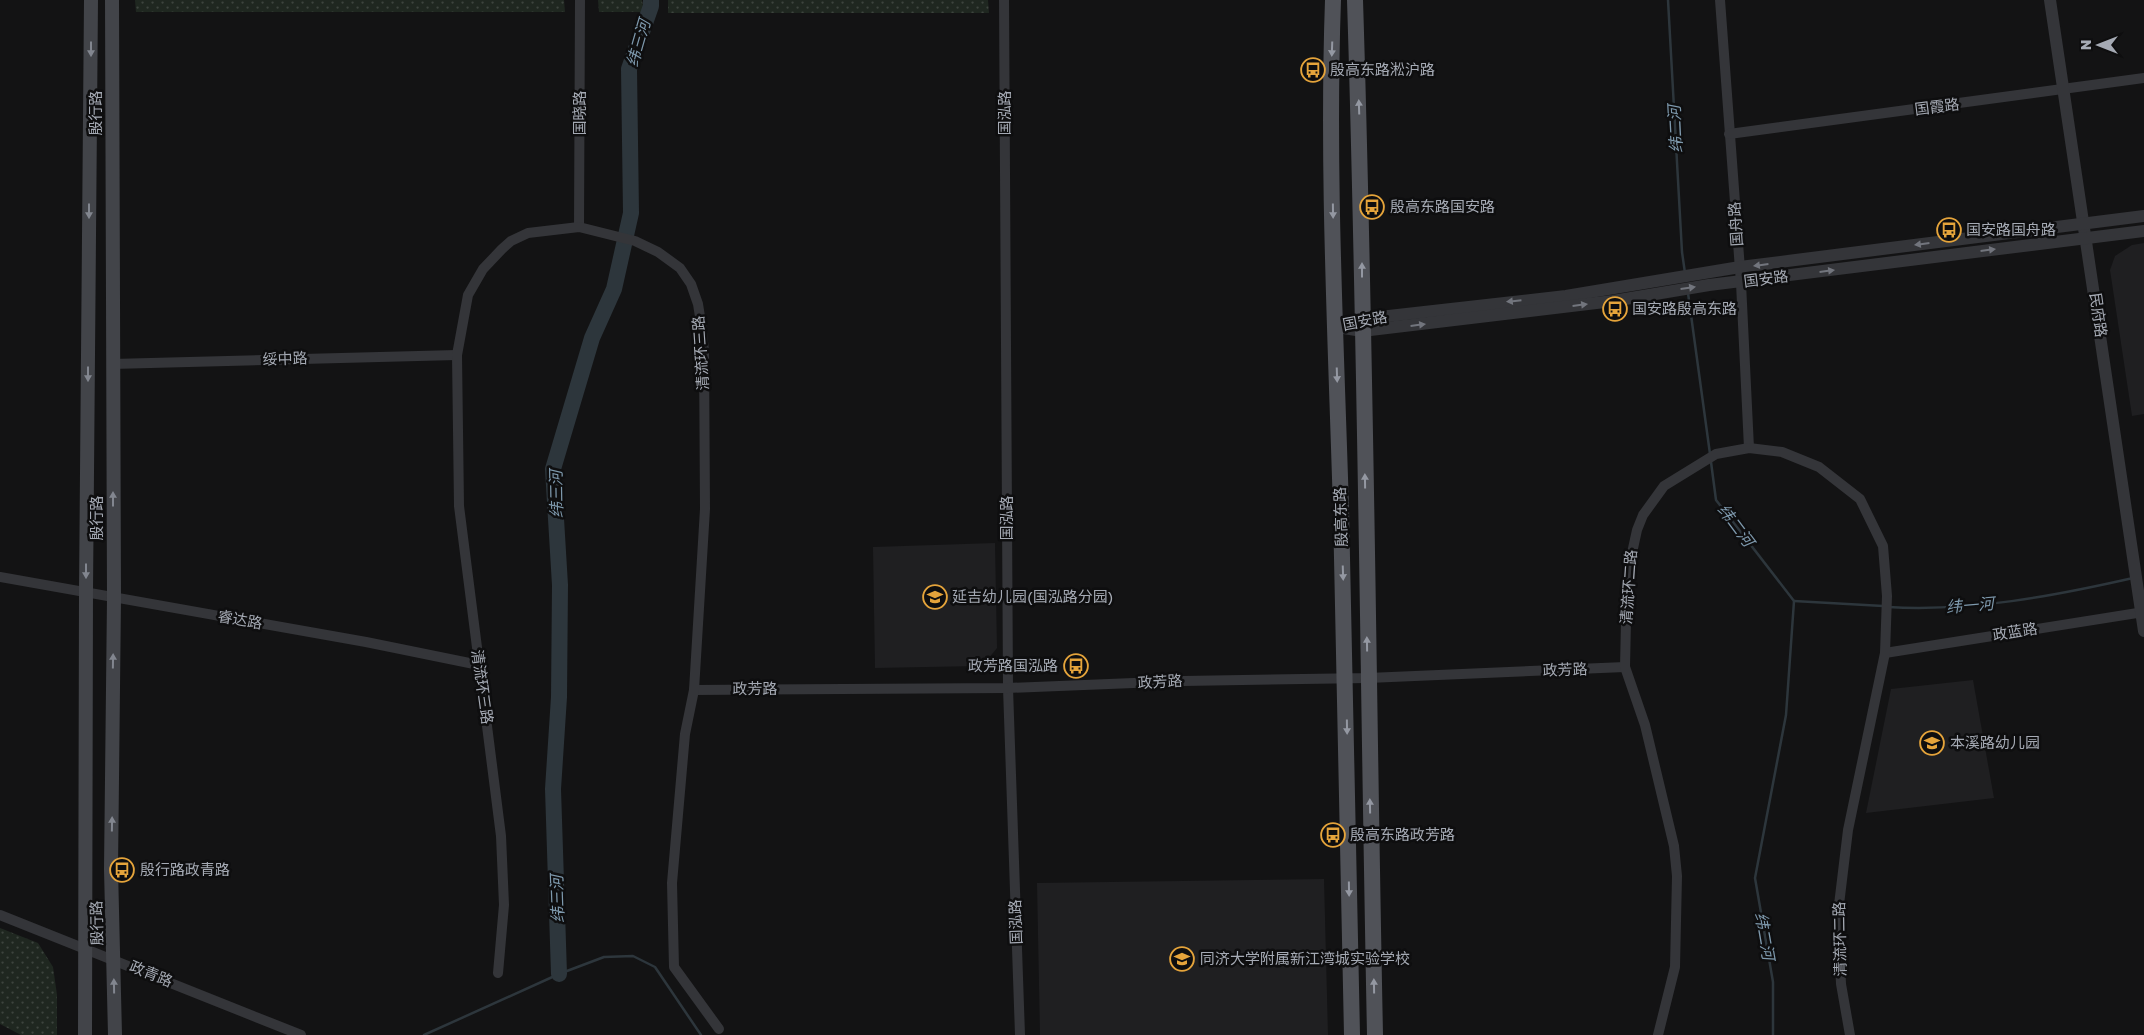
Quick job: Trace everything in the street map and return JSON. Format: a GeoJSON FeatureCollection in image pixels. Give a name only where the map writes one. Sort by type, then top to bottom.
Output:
{"type":"FeatureCollection","features":[{"type":"Feature","properties":{"kind":"main road","name":"殷行路"},"geometry":{"type":"LineString","coordinates":[[85,1035],[86,592],[91,0]]}},
{"type":"Feature","properties":{"kind":"main road","name":"殷行路"},"geometry":{"type":"LineString","coordinates":[[112,0],[114,598],[111,869],[115,1035]]}},
{"type":"Feature","properties":{"kind":"main road","name":"殷高东路"},"geometry":{"type":"LineString","coordinates":[[1334,0],[1331,70],[1335,327],[1346,678],[1352,1035]]}},
{"type":"Feature","properties":{"kind":"main road","name":"殷高东路"},"geometry":{"type":"LineString","coordinates":[[1355,0],[1362,206],[1362,325],[1375,1035]]}},
{"type":"Feature","properties":{"kind":"main road"},"geometry":{"type":"LineString","coordinates":[[78,1035],[85,1001]]}},
{"type":"Feature","properties":{"kind":"street","name":"国晓路"},"geometry":{"type":"LineString","coordinates":[[579,227],[580,0]]}},
{"type":"Feature","properties":{"kind":"street","name":"国泓路"},"geometry":{"type":"LineString","coordinates":[[1004,0],[1008,688],[1020,1035]]}},
{"type":"Feature","properties":{"kind":"street","name":"国舟路"},"geometry":{"type":"LineString","coordinates":[[1720,0],[1740,267],[1749,448]]}},
{"type":"Feature","properties":{"kind":"street","name":"民府路"},"geometry":{"type":"LineString","coordinates":[[2050,0],[2134,566],[2143,612],[2144,631]]}},
{"type":"Feature","properties":{"kind":"street","name":"国霞路"},"geometry":{"type":"LineString","coordinates":[[1730,134],[2144,78]]}},
{"type":"Feature","properties":{"kind":"street","name":"国安路"},"geometry":{"type":"LineString","coordinates":[[1335,327],[1708,279],[1740,267],[2144,216]]}},
{"type":"Feature","properties":{"kind":"street","name":"清流环三路"},"geometry":{"type":"LineString","coordinates":[[498,973],[504,905],[501,836],[459,506],[457,355],[468,295],[483,269],[502,249],[511,241],[528,233],[579,227],[635,241],[658,252],[680,268],[691,284],[698,304],[704,351],[705,509],[694,690],[685,734],[672,883],[674,967],[719,1029]]}},
{"type":"Feature","properties":{"kind":"street","name":"国安路"},"geometry":{"type":"LineString","coordinates":[[1708,279],[1741,283],[2144,231]]}},
{"type":"Feature","properties":{"kind":"street","name":"绥中路"},"geometry":{"type":"LineString","coordinates":[[112,364],[457,355]]}},
{"type":"Feature","properties":{"kind":"street","name":"清流环二路"},"geometry":{"type":"LineString","coordinates":[[1658,1035],[1675,967],[1677,876],[1674,846],[1645,725],[1625,667],[1627,576],[1633,540],[1643,515],[1664,486],[1716,454],[1749,448],[1782,452],[1819,467],[1860,499],[1883,546],[1888,620],[1885,653],[1848,830],[1838,913],[1841,984],[1850,1035]]}},
{"type":"Feature","properties":{"kind":"street","name":"睿达路"},"geometry":{"type":"LineString","coordinates":[[0,577],[356,640],[479,665]]}},
{"type":"Feature","properties":{"kind":"street","name":"政蓝路"},"geometry":{"type":"LineString","coordinates":[[1885,653],[2143,612]]}},
{"type":"Feature","properties":{"kind":"street","name":"政芳路"},"geometry":{"type":"LineString","coordinates":[[694,690],[1008,688],[1184,681],[1368,678],[1625,667]]}},
{"type":"Feature","properties":{"kind":"street","name":"政青路"},"geometry":{"type":"LineString","coordinates":[[0,915],[300,1035]]}},
{"type":"Feature","properties":{"kind":"shaded area"},"geometry":{"type":"Polygon","coordinates":[[[135,0],[564,0],[565,12],[136,12],[135,0]]]}},
{"type":"Feature","properties":{"kind":"shaded area"},"geometry":{"type":"Polygon","coordinates":[[[598,0],[642,0],[644,12],[599,12],[598,0]]]}},
{"type":"Feature","properties":{"kind":"shaded area"},"geometry":{"type":"Polygon","coordinates":[[[668,0],[988,0],[989,13],[668,13],[668,0]]]}},
{"type":"Feature","properties":{"kind":"shaded area"},"geometry":{"type":"Polygon","coordinates":[[[2144,243],[2144,414],[2132,416],[2110,270],[2115,256],[2132,245],[2144,243]]]}},
{"type":"Feature","properties":{"kind":"shaded area","name":"延吉幼儿园(国泓路分园)"},"geometry":{"type":"Polygon","coordinates":[[[995,543],[997,648],[988,659],[979,666],[875,668],[873,547],[995,543]]]}},
{"type":"Feature","properties":{"kind":"shaded area","name":"本溪路幼儿园"},"geometry":{"type":"Polygon","coordinates":[[[1973,680],[1994,798],[1866,813],[1891,689],[1973,680]]]}},
{"type":"Feature","properties":{"kind":"shaded area","name":"同济大学附属新江湾城实验学校"},"geometry":{"type":"Polygon","coordinates":[[[1324,879],[1328,1035],[1040,1035],[1037,883],[1324,879]]]}},
{"type":"Feature","properties":{"kind":"shaded area"},"geometry":{"type":"Polygon","coordinates":[[[0,928],[38,943],[53,967],[57,995],[57,1035],[21,1035],[0,1024],[0,928]]]}},
{"type":"Feature","properties":{"kind":"waterway","name":"纬三河"},"geometry":{"type":"LineString","coordinates":[[559,974],[553,789],[559,697],[560,585],[553,469],[592,338],[614,289],[631,213],[629,69],[651,6],[651,0]]}},
{"type":"Feature","properties":{"kind":"waterway","name":"纬二河"},"geometry":{"type":"LineString","coordinates":[[1668,0],[1682,252],[1685,273]]}},
{"type":"Feature","properties":{"kind":"waterway","name":"纬二河"},"geometry":{"type":"LineString","coordinates":[[1688,293],[1710,454]]}},
{"type":"Feature","properties":{"kind":"waterway","name":"纬二河"},"geometry":{"type":"LineString","coordinates":[[1711,462],[1716,500],[1794,601],[1786,715],[1755,878],[1773,982],[1773,1035]]}},
{"type":"Feature","properties":{"kind":"waterway","name":"纬一河"},"geometry":{"type":"LineString","coordinates":[[1888,607],[1919,608],[1981,605],[2073,591],[2133,578]]}},
{"type":"Feature","properties":{"kind":"waterway","name":"纬一河"},"geometry":{"type":"LineString","coordinates":[[1794,601],[1883,606]]}},
{"type":"Feature","properties":{"kind":"waterway"},"geometry":{"type":"LineString","coordinates":[[424,1035],[559,974],[604,957],[633,956],[655,967],[701,1035]]}},
{"type":"Feature","properties":{"kind":"place","name":"殷高东路淞沪路"},"geometry":{"type":"Point","coordinates":[1313,70]}},
{"type":"Feature","properties":{"kind":"place","name":"殷高东路国安路"},"geometry":{"type":"Point","coordinates":[1372,207]}},
{"type":"Feature","properties":{"kind":"place","name":"国安路国舟路"},"geometry":{"type":"Point","coordinates":[1949,230]}},
{"type":"Feature","properties":{"kind":"place","name":"国安路殷高东路"},"geometry":{"type":"Point","coordinates":[1615,309]}},
{"type":"Feature","properties":{"kind":"place","name":"延吉幼儿园(国泓路分园)"},"geometry":{"type":"Point","coordinates":[935,597]}},
{"type":"Feature","properties":{"kind":"place","name":"政芳路国泓路"},"geometry":{"type":"Point","coordinates":[1076,666]}},
{"type":"Feature","properties":{"kind":"place","name":"本溪路幼儿园"},"geometry":{"type":"Point","coordinates":[1932,743]}},
{"type":"Feature","properties":{"kind":"place","name":"殷高东路政芳路"},"geometry":{"type":"Point","coordinates":[1333,835]}},
{"type":"Feature","properties":{"kind":"place","name":"殷行路政青路"},"geometry":{"type":"Point","coordinates":[122,870]}},
{"type":"Feature","properties":{"kind":"place","name":"同济大学附属新江湾城实验学校"},"geometry":{"type":"Point","coordinates":[1182,959]}}]}
